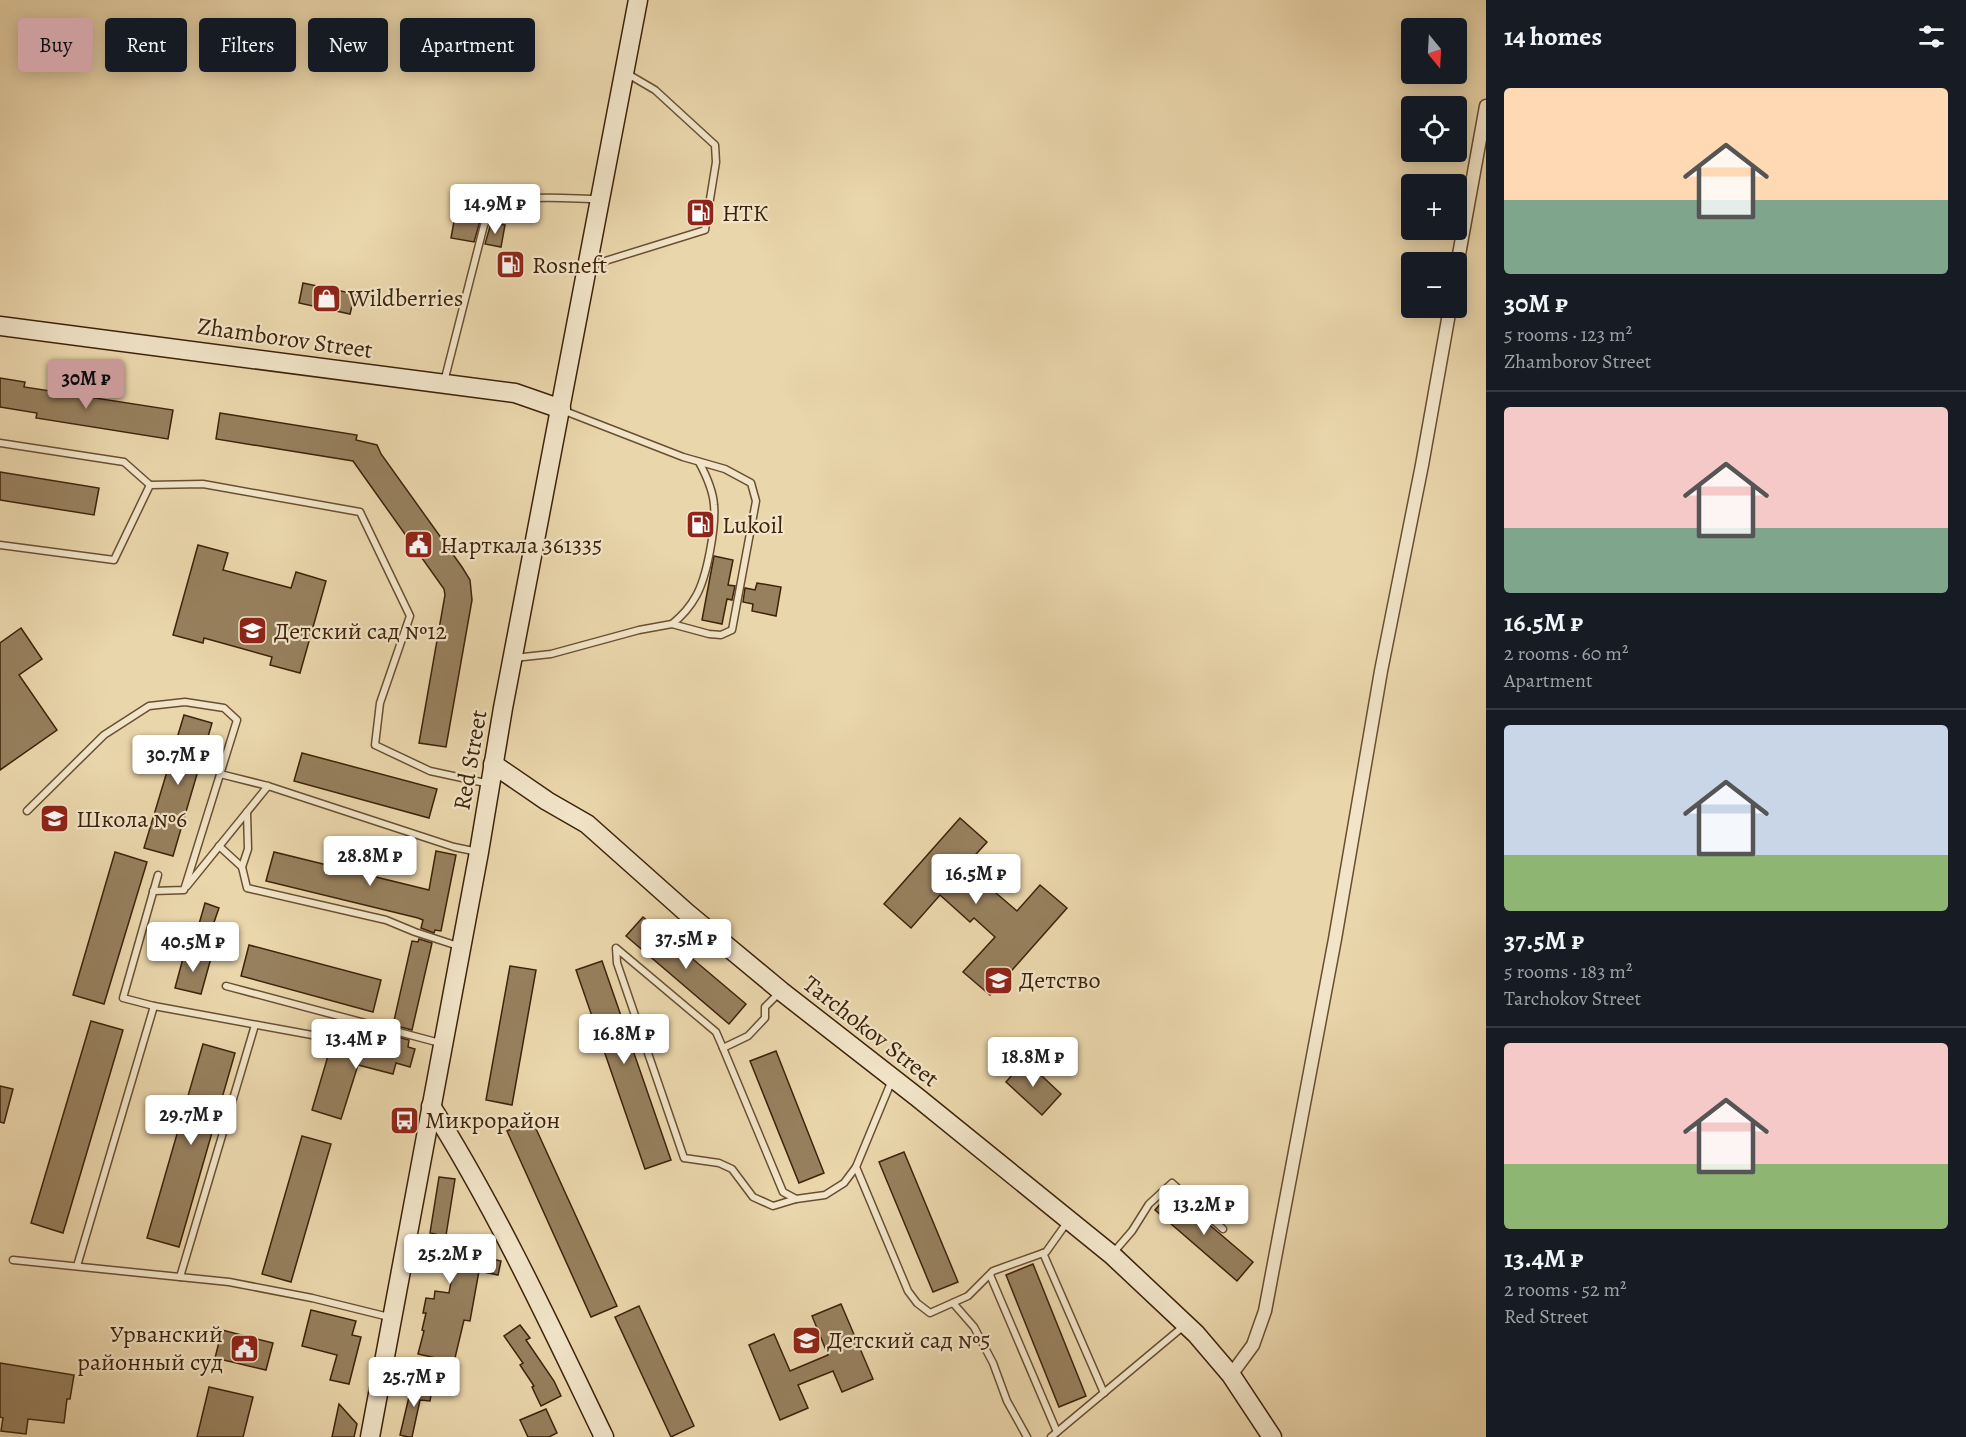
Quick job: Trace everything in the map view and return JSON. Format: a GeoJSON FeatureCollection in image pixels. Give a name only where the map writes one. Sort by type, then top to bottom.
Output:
{"type":"FeatureCollection","features":[{"type":"Feature","properties":{"kind":"main road","name":"Red Street"},"geometry":{"type":"LineString","coordinates":[[370,1437],[462,947],[493,764],[638,0]]}},
{"type":"Feature","properties":{"kind":"main road","name":"Zhamborov Street"},"geometry":{"type":"LineString","coordinates":[[0,326],[515,393],[561,409]]}},
{"type":"Feature","properties":{"kind":"main road","name":"Tarchokov Street"},"geometry":{"type":"LineString","coordinates":[[493,764],[547,801],[587,824],[687,913],[781,991],[893,1078],[1112,1255],[1186,1325],[1231,1375],[1272,1437]]}},
{"type":"Feature","properties":{"kind":"main road"},"geometry":{"type":"LineString","coordinates":[[431,1106],[479,1186],[548,1320],[604,1437]]}},
{"type":"Feature","properties":{"kind":"street"},"geometry":{"type":"LineString","coordinates":[[1459,252],[1486,106]]}},
{"type":"Feature","properties":{"kind":"street"},"geometry":{"type":"LineString","coordinates":[[1231,1375],[1253,1345],[1268,1300],[1335,939],[1381,671],[1448,318]]}},
{"type":"Feature","properties":{"kind":"lane"},"geometry":{"type":"LineString","coordinates":[[588,266],[705,230],[716,162],[716,145],[655,90],[625,72]]}},
{"type":"Feature","properties":{"kind":"lane"},"geometry":{"type":"LineString","coordinates":[[444,383],[484,225],[492,213],[499,206],[526,199],[602,199]]}},
{"type":"Feature","properties":{"kind":"lane"},"geometry":{"type":"LineString","coordinates":[[513,658],[551,654],[639,630],[672,624],[710,634],[721,635],[732,630],[750,543],[756,501],[751,483],[725,469],[682,457],[561,409]]}},
{"type":"Feature","properties":{"kind":"lane"},"geometry":{"type":"LineString","coordinates":[[0,443],[124,462],[150,485],[203,484],[360,512],[410,616],[380,703],[375,745],[430,771],[490,784]]}},
{"type":"Feature","properties":{"kind":"lane"},"geometry":{"type":"LineString","coordinates":[[672,624],[684,614],[697,595],[713,536],[714,505],[708,481],[699,462]]}},
{"type":"Feature","properties":{"kind":"lane"},"geometry":{"type":"LineString","coordinates":[[0,545],[114,560],[150,485]]}},
{"type":"Feature","properties":{"kind":"lane"},"geometry":{"type":"LineString","coordinates":[[27,811],[104,735],[149,706],[185,702],[224,708],[237,720],[184,890]]}},
{"type":"Feature","properties":{"kind":"lane"},"geometry":{"type":"LineString","coordinates":[[220,774],[268,786],[454,847],[479,852]]}},
{"type":"Feature","properties":{"kind":"lane"},"geometry":{"type":"LineString","coordinates":[[153,891],[184,890],[268,786]]}},
{"type":"Feature","properties":{"kind":"lane"},"geometry":{"type":"LineString","coordinates":[[247,812],[248,849],[242,867],[247,888],[386,920],[462,947]]}},
{"type":"Feature","properties":{"kind":"lane"},"geometry":{"type":"LineString","coordinates":[[219,846],[242,867]]}},
{"type":"Feature","properties":{"kind":"lane"},"geometry":{"type":"LineString","coordinates":[[158,875],[123,998],[154,1006],[312,1035],[374,1026]]}},
{"type":"Feature","properties":{"kind":"lane"},"geometry":{"type":"LineString","coordinates":[[796,1199],[783,1192],[716,1032],[616,948],[617,963],[684,1158],[718,1163],[732,1169],[753,1197],[773,1206],[796,1199],[825,1195],[844,1183],[856,1167],[893,1078]]}},
{"type":"Feature","properties":{"kind":"lane"},"geometry":{"type":"LineString","coordinates":[[226,986],[443,1044]]}},
{"type":"Feature","properties":{"kind":"lane"},"geometry":{"type":"LineString","coordinates":[[723,1048],[748,1036],[765,1018],[765,1007],[781,991]]}},
{"type":"Feature","properties":{"kind":"lane"},"geometry":{"type":"LineString","coordinates":[[76,1266],[154,1006]]}},
{"type":"Feature","properties":{"kind":"lane"},"geometry":{"type":"LineString","coordinates":[[180,1277],[255,1024]]}},
{"type":"Feature","properties":{"kind":"lane"},"geometry":{"type":"LineString","coordinates":[[856,1167],[908,1291],[917,1303],[930,1313],[968,1296],[993,1271],[1043,1253],[1068,1221]]}},
{"type":"Feature","properties":{"kind":"lane"},"geometry":{"type":"LineString","coordinates":[[1112,1255],[1132,1231],[1149,1204],[1172,1183],[1223,1229]]}},
{"type":"Feature","properties":{"kind":"lane"},"geometry":{"type":"LineString","coordinates":[[1043,1253],[1104,1393]]}},
{"type":"Feature","properties":{"kind":"lane"},"geometry":{"type":"LineString","coordinates":[[14,1260],[229,1282],[312,1298],[393,1318]]}},
{"type":"Feature","properties":{"kind":"lane"},"geometry":{"type":"LineString","coordinates":[[990,1275],[1057,1432]]}},
{"type":"Feature","properties":{"kind":"lane"},"geometry":{"type":"LineString","coordinates":[[952,1303],[974,1328],[993,1363],[1007,1401],[1027,1437]]}},
{"type":"Feature","properties":{"kind":"lane"},"geometry":{"type":"LineString","coordinates":[[1051,1437],[1186,1325]]}},
{"type":"Feature","properties":{"kind":"building"},"geometry":{"type":"Polygon","coordinates":[[[455,216],[480,221],[474,242],[451,238],[455,216]]]}},
{"type":"Feature","properties":{"kind":"building"},"geometry":{"type":"Polygon","coordinates":[[[491,223],[505,225],[501,247],[485,244],[491,223]]]}},
{"type":"Feature","properties":{"kind":"building","name":"Wildberries"},"geometry":{"type":"Polygon","coordinates":[[[303,283],[355,294],[350,314],[299,303],[303,283]]]}},
{"type":"Feature","properties":{"kind":"building"},"geometry":{"type":"Polygon","coordinates":[[[0,378],[25,382],[24,387],[173,410],[168,439],[36,418],[37,413],[0,407],[0,378]]]}},
{"type":"Feature","properties":{"kind":"building"},"geometry":{"type":"Polygon","coordinates":[[[220,413],[357,435],[356,440],[377,445],[381,454],[462,567],[470,580],[472,600],[446,747],[419,743],[445,595],[444,589],[353,461],[216,439],[220,413]]]}},
{"type":"Feature","properties":{"kind":"building"},"geometry":{"type":"Polygon","coordinates":[[[0,472],[99,488],[94,515],[0,500],[0,472]]]}},
{"type":"Feature","properties":{"kind":"building"},"geometry":{"type":"Polygon","coordinates":[[[198,545],[228,553],[223,570],[291,588],[296,572],[326,581],[300,673],[270,665],[272,657],[204,638],[203,643],[173,635],[198,545]]]}},
{"type":"Feature","properties":{"kind":"building"},"geometry":{"type":"Polygon","coordinates":[[[714,556],[733,560],[728,585],[735,586],[732,600],[727,599],[722,624],[702,620],[714,556]]]}},
{"type":"Feature","properties":{"kind":"building"},"geometry":{"type":"Polygon","coordinates":[[[757,583],[781,587],[776,616],[752,611],[753,604],[743,602],[745,588],[755,590],[757,583]]]}},
{"type":"Feature","properties":{"kind":"building"},"geometry":{"type":"Polygon","coordinates":[[[21,628],[42,659],[19,675],[57,730],[0,770],[0,643],[21,628]]]}},
{"type":"Feature","properties":{"kind":"building"},"geometry":{"type":"Polygon","coordinates":[[[184,715],[212,723],[173,856],[144,848],[184,715]]]}},
{"type":"Feature","properties":{"kind":"building"},"geometry":{"type":"Polygon","coordinates":[[[302,753],[437,789],[429,818],[294,781],[302,753]]]}},
{"type":"Feature","properties":{"kind":"building"},"geometry":{"type":"Polygon","coordinates":[[[960,818],[987,842],[969,862],[999,889],[996,893],[1017,911],[1040,885],[1067,908],[990,995],[963,972],[995,937],[974,918],[970,922],[940,895],[911,928],[884,904],[960,818]]]}},
{"type":"Feature","properties":{"kind":"building"},"geometry":{"type":"Polygon","coordinates":[[[436,851],[456,855],[441,931],[435,930],[434,933],[421,928],[423,920],[418,918],[266,881],[274,852],[429,890],[436,851]]]}},
{"type":"Feature","properties":{"kind":"building"},"geometry":{"type":"Polygon","coordinates":[[[115,852],[147,862],[104,1004],[73,995],[115,852]]]}},
{"type":"Feature","properties":{"kind":"building"},"geometry":{"type":"Polygon","coordinates":[[[205,903],[219,908],[212,928],[199,924],[205,903]]]}},
{"type":"Feature","properties":{"kind":"building"},"geometry":{"type":"Polygon","coordinates":[[[643,917],[746,1004],[729,1024],[626,936],[643,917]]]}},
{"type":"Feature","properties":{"kind":"building"},"geometry":{"type":"Polygon","coordinates":[[[419,939],[432,943],[412,1030],[393,1025],[412,941],[418,942],[419,939]]]}},
{"type":"Feature","properties":{"kind":"building"},"geometry":{"type":"Polygon","coordinates":[[[249,945],[381,980],[373,1012],[241,976],[249,945]]]}},
{"type":"Feature","properties":{"kind":"building"},"geometry":{"type":"Polygon","coordinates":[[[185,951],[211,958],[201,994],[175,988],[185,951]]]}},
{"type":"Feature","properties":{"kind":"building"},"geometry":{"type":"Polygon","coordinates":[[[602,961],[671,1160],[645,1169],[576,970],[602,961]]]}},
{"type":"Feature","properties":{"kind":"building"},"geometry":{"type":"Polygon","coordinates":[[[510,966],[536,970],[512,1105],[486,1100],[510,966]]]}},
{"type":"Feature","properties":{"kind":"building"},"geometry":{"type":"Polygon","coordinates":[[[91,1021],[123,1030],[63,1233],[31,1223],[91,1021]]]}},
{"type":"Feature","properties":{"kind":"building"},"geometry":{"type":"Polygon","coordinates":[[[390,1035],[409,1040],[408,1047],[415,1049],[410,1067],[396,1063],[393,1074],[358,1065],[341,1119],[312,1110],[333,1039],[376,1051],[379,1039],[389,1042],[390,1035]]]}},
{"type":"Feature","properties":{"kind":"building"},"geometry":{"type":"Polygon","coordinates":[[[203,1044],[235,1053],[179,1247],[147,1238],[203,1044]]]}},
{"type":"Feature","properties":{"kind":"building"},"geometry":{"type":"Polygon","coordinates":[[[776,1051],[824,1173],[799,1183],[750,1061],[776,1051]]]}},
{"type":"Feature","properties":{"kind":"building"},"geometry":{"type":"Polygon","coordinates":[[[1025,1060],[1061,1094],[1042,1115],[1006,1082],[1025,1060]]]}},
{"type":"Feature","properties":{"kind":"building"},"geometry":{"type":"Polygon","coordinates":[[[0,1086],[13,1089],[4,1123],[0,1122],[0,1086]]]}},
{"type":"Feature","properties":{"kind":"building"},"geometry":{"type":"Polygon","coordinates":[[[532,1120],[617,1306],[591,1317],[507,1131],[532,1120]]]}},
{"type":"Feature","properties":{"kind":"building"},"geometry":{"type":"Polygon","coordinates":[[[302,1136],[331,1144],[291,1282],[262,1274],[302,1136]]]}},
{"type":"Feature","properties":{"kind":"building"},"geometry":{"type":"Polygon","coordinates":[[[904,1152],[958,1282],[933,1292],[879,1162],[904,1152]]]}},
{"type":"Feature","properties":{"kind":"building"},"geometry":{"type":"Polygon","coordinates":[[[439,1177],[455,1179],[444,1248],[501,1261],[498,1275],[479,1271],[470,1321],[464,1320],[454,1362],[418,1354],[424,1331],[422,1330],[426,1313],[423,1313],[426,1298],[434,1299],[435,1291],[449,1293],[454,1266],[430,1261],[436,1234],[430,1233],[439,1177]]]}},
{"type":"Feature","properties":{"kind":"building"},"geometry":{"type":"Polygon","coordinates":[[[1171,1192],[1253,1262],[1237,1281],[1155,1210],[1171,1192]]]}},
{"type":"Feature","properties":{"kind":"building"},"geometry":{"type":"Polygon","coordinates":[[[1033,1264],[1086,1396],[1059,1407],[1006,1275],[1033,1264]]]}},
{"type":"Feature","properties":{"kind":"building"},"geometry":{"type":"Polygon","coordinates":[[[841,1304],[873,1379],[842,1392],[833,1371],[798,1385],[808,1408],[780,1420],[749,1345],[774,1334],[790,1371],[828,1355],[812,1316],[841,1304]]]}},
{"type":"Feature","properties":{"kind":"building"},"geometry":{"type":"Polygon","coordinates":[[[639,1306],[694,1426],[671,1437],[615,1317],[639,1306]]]}},
{"type":"Feature","properties":{"kind":"building"},"geometry":{"type":"Polygon","coordinates":[[[311,1310],[356,1321],[352,1335],[361,1337],[349,1384],[330,1380],[337,1355],[302,1346],[311,1310]]]}},
{"type":"Feature","properties":{"kind":"building"},"geometry":{"type":"Polygon","coordinates":[[[520,1325],[530,1338],[526,1340],[554,1381],[561,1396],[541,1406],[532,1387],[534,1386],[520,1365],[523,1363],[504,1336],[520,1325]]]}},
{"type":"Feature","properties":{"kind":"building"},"geometry":{"type":"Polygon","coordinates":[[[222,1330],[273,1343],[266,1370],[215,1358],[222,1330]]]}},
{"type":"Feature","properties":{"kind":"building"},"geometry":{"type":"Polygon","coordinates":[[[0,1363],[74,1375],[70,1399],[67,1399],[64,1423],[28,1419],[26,1434],[1,1431],[3,1418],[0,1417],[0,1363]]]}},
{"type":"Feature","properties":{"kind":"building"},"geometry":{"type":"Polygon","coordinates":[[[412,1384],[432,1389],[430,1401],[420,1400],[412,1437],[408,1437],[400,1435],[412,1384]]]}},
{"type":"Feature","properties":{"kind":"building"},"geometry":{"type":"Polygon","coordinates":[[[209,1387],[253,1397],[243,1437],[197,1437],[209,1387]]]}},
{"type":"Feature","properties":{"kind":"building"},"geometry":{"type":"Polygon","coordinates":[[[339,1404],[357,1424],[354,1437],[332,1437],[339,1404]]]}},
{"type":"Feature","properties":{"kind":"building"},"geometry":{"type":"Polygon","coordinates":[[[546,1409],[557,1433],[549,1437],[528,1437],[520,1420],[546,1409]]]}},
{"type":"Feature","properties":{"kind":"place","name":"НТК"},"geometry":{"type":"Point","coordinates":[701,213]}},
{"type":"Feature","properties":{"kind":"place","name":"Rosneft"},"geometry":{"type":"Point","coordinates":[511,265]}},
{"type":"Feature","properties":{"kind":"place","name":"Wildberries"},"geometry":{"type":"Point","coordinates":[327,298]}},
{"type":"Feature","properties":{"kind":"place","name":"Lukoil"},"geometry":{"type":"Point","coordinates":[701,525]}},
{"type":"Feature","properties":{"kind":"place","name":"Нарткала 361335"},"geometry":{"type":"Point","coordinates":[419,545]}},
{"type":"Feature","properties":{"kind":"place","name":"Детский сад №12"},"geometry":{"type":"Point","coordinates":[253,631]}},
{"type":"Feature","properties":{"kind":"place","name":"Школа №6"},"geometry":{"type":"Point","coordinates":[55,819]}},
{"type":"Feature","properties":{"kind":"place","name":"Детство"},"geometry":{"type":"Point","coordinates":[998,980]}},
{"type":"Feature","properties":{"kind":"place","name":"Микрорайон"},"geometry":{"type":"Point","coordinates":[404,1120]}},
{"type":"Feature","properties":{"kind":"place","name":"Детский сад №5"},"geometry":{"type":"Point","coordinates":[806,1340]}},
{"type":"Feature","properties":{"kind":"place","name":"Урванский районный суд"},"geometry":{"type":"Point","coordinates":[244,1348]}}]}
